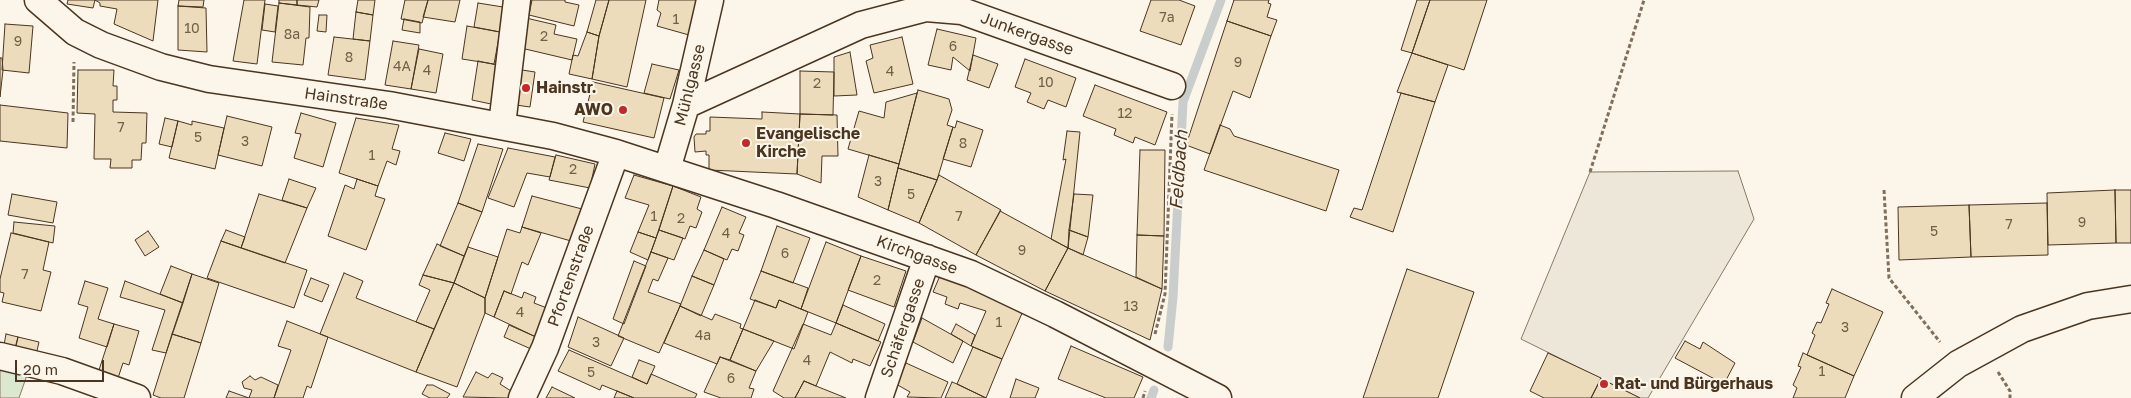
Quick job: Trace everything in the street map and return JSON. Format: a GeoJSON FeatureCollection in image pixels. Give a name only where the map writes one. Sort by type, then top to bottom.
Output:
{"type":"FeatureCollection","features":[{"type":"Feature","properties":{"kind":"street","name":"Hainstraße"},"geometry":{"type":"LineString","coordinates":[[38,0],[74,32],[132,57],[209,79],[389,105],[502,126],[616,152],[667,169]]}},
{"type":"Feature","properties":{"kind":"street"},"geometry":{"type":"LineString","coordinates":[[502,126],[517,0]]}},
{"type":"Feature","properties":{"kind":"street","name":"Mühlgasse"},"geometry":{"type":"LineString","coordinates":[[667,169],[686,105],[710,0]]}},
{"type":"Feature","properties":{"kind":"street","name":"Junkergasse"},"geometry":{"type":"LineString","coordinates":[[686,105],[861,25],[926,8],[962,11],[1172,86]]}},
{"type":"Feature","properties":{"kind":"street","name":"Pfortenstraße"},"geometry":{"type":"LineString","coordinates":[[522,398],[545,348],[616,152]]}},
{"type":"Feature","properties":{"kind":"street","name":"Kirchgasse"},"geometry":{"type":"LineString","coordinates":[[667,169],[980,278],[1156,365],[1218,398]]}},
{"type":"Feature","properties":{"kind":"street","name":"Schäfergasse"},"geometry":{"type":"LineString","coordinates":[[879,398],[927,258]]}},
{"type":"Feature","properties":{"kind":"street"},"geometry":{"type":"LineString","coordinates":[[1915,398],[1958,364],[1998,341],[2051,317],[2088,306],[2131,299]]}},
{"type":"Feature","properties":{"kind":"street"},"geometry":{"type":"LineString","coordinates":[[0,356],[62,371],[137,398]]}},
{"type":"Feature","properties":{"kind":"path"},"geometry":{"type":"LineString","coordinates":[[1590,172],[1644,0]]}},
{"type":"Feature","properties":{"kind":"path"},"geometry":{"type":"LineString","coordinates":[[73,122],[74,32]]}},
{"type":"Feature","properties":{"kind":"path"},"geometry":{"type":"LineString","coordinates":[[1156,365],[1155,335],[1165,294],[1167,262],[1172,86]]}},
{"type":"Feature","properties":{"kind":"path"},"geometry":{"type":"LineString","coordinates":[[1884,190],[1889,278],[1958,364]]}},
{"type":"Feature","properties":{"kind":"green space"},"geometry":{"type":"Polygon","coordinates":[[[0,369],[27,375],[19,398],[0,398],[0,369]]]}},
{"type":"Feature","properties":{"kind":"shaded area"},"geometry":{"type":"Polygon","coordinates":[[[1738,171],[1754,219],[1648,398],[1640,398],[1521,339],[1590,172],[1738,171]]]}},
{"type":"Feature","properties":{"kind":"building"},"geometry":{"type":"Polygon","coordinates":[[[68,0],[95,0],[93,8],[67,4],[68,0]]]}},
{"type":"Feature","properties":{"kind":"building"},"geometry":{"type":"Polygon","coordinates":[[[95,0],[158,0],[153,41],[114,24],[117,9],[100,6],[100,3],[95,0]]]}},
{"type":"Feature","properties":{"kind":"building"},"geometry":{"type":"Polygon","coordinates":[[[179,0],[204,0],[203,7],[178,6],[179,0]]]}},
{"type":"Feature","properties":{"kind":"building"},"geometry":{"type":"Polygon","coordinates":[[[244,0],[265,0],[257,64],[233,61],[244,0]]]}},
{"type":"Feature","properties":{"kind":"building"},"geometry":{"type":"Polygon","coordinates":[[[279,0],[297,0],[297,5],[279,3],[279,0]]]}},
{"type":"Feature","properties":{"kind":"building"},"geometry":{"type":"Polygon","coordinates":[[[297,0],[319,0],[317,7],[297,5],[297,0]]]}},
{"type":"Feature","properties":{"kind":"building"},"geometry":{"type":"Polygon","coordinates":[[[358,0],[375,0],[373,15],[356,12],[358,0]]]}},
{"type":"Feature","properties":{"kind":"building"},"geometry":{"type":"Polygon","coordinates":[[[405,0],[428,0],[422,23],[401,19],[405,0]]]}},
{"type":"Feature","properties":{"kind":"building"},"geometry":{"type":"Polygon","coordinates":[[[428,0],[460,0],[455,22],[423,17],[428,0]]]}},
{"type":"Feature","properties":{"kind":"building"},"geometry":{"type":"Polygon","coordinates":[[[532,0],[565,0],[565,2],[579,5],[574,26],[529,15],[532,0]]]}},
{"type":"Feature","properties":{"kind":"building"},"geometry":{"type":"Polygon","coordinates":[[[596,0],[609,0],[599,36],[587,32],[596,0]]]}},
{"type":"Feature","properties":{"kind":"building"},"geometry":{"type":"Polygon","coordinates":[[[609,0],[646,0],[627,87],[592,79],[599,36],[609,0]]]}},
{"type":"Feature","properties":{"kind":"building"},"geometry":{"type":"Polygon","coordinates":[[[659,0],[698,0],[689,35],[657,26],[661,13],[657,10],[659,0]]]}},
{"type":"Feature","properties":{"kind":"building"},"geometry":{"type":"Polygon","coordinates":[[[1151,0],[1179,0],[1195,6],[1181,45],[1140,31],[1151,0]]]}},
{"type":"Feature","properties":{"kind":"building"},"geometry":{"type":"Polygon","coordinates":[[[1234,0],[1269,0],[1268,3],[1271,4],[1267,17],[1277,20],[1271,36],[1227,21],[1234,0]]]}},
{"type":"Feature","properties":{"kind":"building"},"geometry":{"type":"Polygon","coordinates":[[[1417,0],[1430,0],[1412,53],[1401,50],[1417,0]]]}},
{"type":"Feature","properties":{"kind":"building"},"geometry":{"type":"Polygon","coordinates":[[[1430,0],[1487,0],[1464,70],[1412,53],[1430,0]]]}},
{"type":"Feature","properties":{"kind":"building"},"geometry":{"type":"Polygon","coordinates":[[[279,3],[310,7],[309,38],[306,38],[303,65],[272,62],[279,3]]]}},
{"type":"Feature","properties":{"kind":"building"},"geometry":{"type":"Polygon","coordinates":[[[478,3],[503,7],[500,32],[474,27],[478,3]]]}},
{"type":"Feature","properties":{"kind":"building"},"geometry":{"type":"Polygon","coordinates":[[[265,4],[278,6],[275,32],[262,30],[265,4]]]}},
{"type":"Feature","properties":{"kind":"building"},"geometry":{"type":"Polygon","coordinates":[[[178,6],[206,8],[207,52],[178,50],[178,6]]]}},
{"type":"Feature","properties":{"kind":"building"},"geometry":{"type":"Polygon","coordinates":[[[356,12],[373,15],[370,41],[353,39],[356,12]]]}},
{"type":"Feature","properties":{"kind":"building"},"geometry":{"type":"Polygon","coordinates":[[[319,15],[327,15],[326,32],[317,31],[319,15]]]}},
{"type":"Feature","properties":{"kind":"building"},"geometry":{"type":"Polygon","coordinates":[[[526,18],[556,25],[554,34],[577,39],[572,60],[521,48],[526,18]]]}},
{"type":"Feature","properties":{"kind":"building"},"geometry":{"type":"Polygon","coordinates":[[[404,19],[420,22],[420,33],[402,30],[404,19]]]}},
{"type":"Feature","properties":{"kind":"building"},"geometry":{"type":"Polygon","coordinates":[[[1227,21],[1271,36],[1250,98],[1233,91],[1210,154],[1186,145],[1227,21]]]}},
{"type":"Feature","properties":{"kind":"building"},"geometry":{"type":"Polygon","coordinates":[[[5,24],[33,26],[29,73],[2,70],[5,24]]]}},
{"type":"Feature","properties":{"kind":"building"},"geometry":{"type":"Polygon","coordinates":[[[467,26],[500,32],[494,64],[462,59],[467,26]]]}},
{"type":"Feature","properties":{"kind":"building"},"geometry":{"type":"Polygon","coordinates":[[[937,29],[976,38],[970,71],[953,57],[951,70],[928,65],[937,29]]]}},
{"type":"Feature","properties":{"kind":"building"},"geometry":{"type":"Polygon","coordinates":[[[587,32],[599,36],[592,79],[569,74],[573,55],[578,56],[587,32]]]}},
{"type":"Feature","properties":{"kind":"building"},"geometry":{"type":"Polygon","coordinates":[[[334,37],[370,41],[365,80],[328,75],[334,37]]]}},
{"type":"Feature","properties":{"kind":"building"},"geometry":{"type":"Polygon","coordinates":[[[902,37],[913,84],[874,93],[866,61],[873,58],[870,45],[902,37]]]}},
{"type":"Feature","properties":{"kind":"building"},"geometry":{"type":"Polygon","coordinates":[[[393,41],[419,45],[411,89],[385,85],[393,41]]]}},
{"type":"Feature","properties":{"kind":"building"},"geometry":{"type":"Polygon","coordinates":[[[419,49],[443,54],[436,93],[411,89],[419,49]]]}},
{"type":"Feature","properties":{"kind":"building"},"geometry":{"type":"Polygon","coordinates":[[[850,52],[857,95],[834,96],[834,57],[850,52]]]}},
{"type":"Feature","properties":{"kind":"building"},"geometry":{"type":"Polygon","coordinates":[[[1412,53],[1448,65],[1435,102],[1397,92],[1412,53]]]}},
{"type":"Feature","properties":{"kind":"building"},"geometry":{"type":"Polygon","coordinates":[[[973,55],[998,64],[989,88],[967,80],[973,55]]]}},
{"type":"Feature","properties":{"kind":"building"},"geometry":{"type":"Polygon","coordinates":[[[0,58],[2,58],[3,70],[0,97],[0,58]]]}},
{"type":"Feature","properties":{"kind":"building"},"geometry":{"type":"Polygon","coordinates":[[[1025,59],[1076,78],[1066,107],[1048,100],[1044,109],[1027,102],[1031,93],[1015,87],[1025,59]]]}},
{"type":"Feature","properties":{"kind":"building"},"geometry":{"type":"Polygon","coordinates":[[[478,61],[497,65],[491,104],[472,100],[478,61]]]}},
{"type":"Feature","properties":{"kind":"building"},"geometry":{"type":"Polygon","coordinates":[[[652,64],[679,70],[670,99],[644,93],[652,64]]]}},
{"type":"Feature","properties":{"kind":"building"},"geometry":{"type":"Polygon","coordinates":[[[78,70],[114,70],[113,86],[117,86],[117,100],[113,100],[113,112],[147,113],[146,143],[142,143],[141,160],[132,160],[132,168],[110,168],[111,159],[94,159],[95,114],[77,113],[78,70]]]}},
{"type":"Feature","properties":{"kind":"building","name":"Hainstr."},"geometry":{"type":"Polygon","coordinates":[[[522,70],[535,72],[530,107],[516,105],[522,70]]]}},
{"type":"Feature","properties":{"kind":"building"},"geometry":{"type":"Polygon","coordinates":[[[800,71],[834,72],[833,115],[800,114],[800,71]]]}},
{"type":"Feature","properties":{"kind":"building","name":"AWO"},"geometry":{"type":"Polygon","coordinates":[[[593,82],[664,98],[654,138],[583,122],[593,82]]]}},
{"type":"Feature","properties":{"kind":"building"},"geometry":{"type":"Polygon","coordinates":[[[1095,85],[1167,112],[1155,145],[1135,137],[1133,143],[1114,135],[1116,129],[1083,116],[1095,85]]]}},
{"type":"Feature","properties":{"kind":"building"},"geometry":{"type":"Polygon","coordinates":[[[918,90],[949,99],[952,110],[947,125],[953,127],[937,180],[898,168],[918,90]]]}},
{"type":"Feature","properties":{"kind":"building"},"geometry":{"type":"Polygon","coordinates":[[[917,93],[899,164],[848,149],[859,111],[884,118],[886,102],[917,93]]]}},
{"type":"Feature","properties":{"kind":"building"},"geometry":{"type":"Polygon","coordinates":[[[1401,93],[1435,102],[1393,232],[1350,217],[1354,208],[1362,210],[1401,93]]]}},
{"type":"Feature","properties":{"kind":"building"},"geometry":{"type":"Polygon","coordinates":[[[0,105],[68,113],[67,148],[0,141],[0,105]]]}},
{"type":"Feature","properties":{"kind":"building","name":"Evangelische Kirche"},"geometry":{"type":"Polygon","coordinates":[[[762,112],[800,114],[797,174],[709,170],[709,155],[706,155],[706,151],[695,152],[694,137],[696,134],[706,134],[706,131],[710,131],[710,117],[762,119],[762,112]]]}},
{"type":"Feature","properties":{"kind":"building"},"geometry":{"type":"Polygon","coordinates":[[[301,113],[336,123],[323,167],[294,158],[301,134],[295,133],[301,113]]]}},
{"type":"Feature","properties":{"kind":"building"},"geometry":{"type":"Polygon","coordinates":[[[800,114],[837,115],[838,156],[822,156],[821,183],[797,174],[800,114]]]}},
{"type":"Feature","properties":{"kind":"building"},"geometry":{"type":"Polygon","coordinates":[[[227,116],[272,127],[262,166],[218,155],[227,116]]]}},
{"type":"Feature","properties":{"kind":"building"},"geometry":{"type":"Polygon","coordinates":[[[165,118],[178,121],[172,147],[159,144],[165,118]]]}},
{"type":"Feature","properties":{"kind":"building"},"geometry":{"type":"Polygon","coordinates":[[[356,118],[399,125],[392,149],[400,151],[396,165],[387,161],[378,186],[339,173],[356,118]]]}},
{"type":"Feature","properties":{"kind":"building"},"geometry":{"type":"Polygon","coordinates":[[[178,121],[192,125],[192,121],[224,128],[215,169],[169,158],[178,121]]]}},
{"type":"Feature","properties":{"kind":"building"},"geometry":{"type":"Polygon","coordinates":[[[957,121],[983,130],[971,167],[943,159],[953,127],[955,128],[957,121]]]}},
{"type":"Feature","properties":{"kind":"building"},"geometry":{"type":"Polygon","coordinates":[[[1220,125],[1230,129],[1234,136],[1339,170],[1326,211],[1204,170],[1220,125]]]}},
{"type":"Feature","properties":{"kind":"building"},"geometry":{"type":"Polygon","coordinates":[[[1067,131],[1080,132],[1068,248],[1051,239],[1066,159],[1063,160],[1067,131]]]}},
{"type":"Feature","properties":{"kind":"building"},"geometry":{"type":"Polygon","coordinates":[[[445,133],[471,139],[464,161],[438,153],[445,133]]]}},
{"type":"Feature","properties":{"kind":"building"},"geometry":{"type":"Polygon","coordinates":[[[478,144],[503,149],[482,212],[458,203],[478,144]]]}},
{"type":"Feature","properties":{"kind":"building"},"geometry":{"type":"Polygon","coordinates":[[[508,148],[555,157],[550,177],[527,173],[514,207],[488,198],[508,148]]]}},
{"type":"Feature","properties":{"kind":"building"},"geometry":{"type":"Polygon","coordinates":[[[1140,150],[1165,150],[1164,236],[1137,235],[1140,150]]]}},
{"type":"Feature","properties":{"kind":"building"},"geometry":{"type":"Polygon","coordinates":[[[556,155],[595,164],[590,188],[549,180],[556,155]]]}},
{"type":"Feature","properties":{"kind":"building"},"geometry":{"type":"Polygon","coordinates":[[[869,155],[899,164],[888,210],[858,197],[869,155]]]}},
{"type":"Feature","properties":{"kind":"building"},"geometry":{"type":"Polygon","coordinates":[[[898,168],[937,180],[919,223],[888,210],[898,168]]]}},
{"type":"Feature","properties":{"kind":"building"},"geometry":{"type":"Polygon","coordinates":[[[634,175],[673,186],[656,238],[638,232],[649,205],[625,198],[634,175]]]}},
{"type":"Feature","properties":{"kind":"building"},"geometry":{"type":"Polygon","coordinates":[[[939,175],[1001,210],[976,255],[919,223],[939,175]]]}},
{"type":"Feature","properties":{"kind":"building"},"geometry":{"type":"Polygon","coordinates":[[[289,179],[316,188],[307,208],[282,200],[289,179]]]}},
{"type":"Feature","properties":{"kind":"building"},"geometry":{"type":"Polygon","coordinates":[[[357,179],[378,186],[375,196],[385,199],[366,250],[328,236],[345,185],[354,189],[357,179]]]}},
{"type":"Feature","properties":{"kind":"building"},"geometry":{"type":"Polygon","coordinates":[[[673,186],[701,197],[697,209],[702,212],[696,228],[690,226],[685,239],[659,230],[673,186]]]}},
{"type":"Feature","properties":{"kind":"building"},"geometry":{"type":"Polygon","coordinates":[[[2115,190],[2131,190],[2131,243],[2116,243],[2115,190]]]}},
{"type":"Feature","properties":{"kind":"building"},"geometry":{"type":"Polygon","coordinates":[[[2115,190],[2116,243],[2048,245],[2047,193],[2115,190]]]}},
{"type":"Feature","properties":{"kind":"building"},"geometry":{"type":"Polygon","coordinates":[[[12,194],[57,202],[53,223],[8,215],[12,194]]]}},
{"type":"Feature","properties":{"kind":"building"},"geometry":{"type":"Polygon","coordinates":[[[259,194],[307,208],[285,263],[241,248],[259,194]]]}},
{"type":"Feature","properties":{"kind":"building"},"geometry":{"type":"Polygon","coordinates":[[[1074,194],[1093,195],[1088,237],[1069,230],[1074,194]]]}},
{"type":"Feature","properties":{"kind":"building"},"geometry":{"type":"Polygon","coordinates":[[[532,196],[582,209],[571,241],[522,227],[532,196]]]}},
{"type":"Feature","properties":{"kind":"building"},"geometry":{"type":"Polygon","coordinates":[[[458,203],[482,212],[464,256],[440,246],[458,203]]]}},
{"type":"Feature","properties":{"kind":"building"},"geometry":{"type":"Polygon","coordinates":[[[2047,203],[2048,255],[1971,257],[1969,205],[2047,203]]]}},
{"type":"Feature","properties":{"kind":"building"},"geometry":{"type":"Polygon","coordinates":[[[1969,205],[1971,257],[1899,260],[1898,207],[1969,205]]]}},
{"type":"Feature","properties":{"kind":"building"},"geometry":{"type":"Polygon","coordinates":[[[722,207],[746,217],[739,233],[744,235],[738,251],[732,249],[727,260],[704,250],[722,207]]]}},
{"type":"Feature","properties":{"kind":"building"},"geometry":{"type":"Polygon","coordinates":[[[1000,211],[1068,248],[1045,291],[976,255],[1000,211]]]}},
{"type":"Feature","properties":{"kind":"building"},"geometry":{"type":"Polygon","coordinates":[[[14,222],[55,226],[53,243],[13,233],[14,222]]]}},
{"type":"Feature","properties":{"kind":"building"},"geometry":{"type":"Polygon","coordinates":[[[777,226],[810,238],[793,283],[761,271],[777,226]]]}},
{"type":"Feature","properties":{"kind":"building"},"geometry":{"type":"Polygon","coordinates":[[[522,227],[541,233],[528,265],[522,262],[511,294],[504,291],[494,317],[485,313],[485,298],[507,229],[520,233],[522,227]]]}},
{"type":"Feature","properties":{"kind":"building"},"geometry":{"type":"Polygon","coordinates":[[[226,230],[245,237],[241,248],[221,241],[226,230]]]}},
{"type":"Feature","properties":{"kind":"building"},"geometry":{"type":"Polygon","coordinates":[[[659,230],[683,238],[674,260],[651,252],[659,230]]]}},
{"type":"Feature","properties":{"kind":"building"},"geometry":{"type":"Polygon","coordinates":[[[1069,230],[1088,237],[1083,255],[1068,248],[1069,230]]]}},
{"type":"Feature","properties":{"kind":"building"},"geometry":{"type":"Polygon","coordinates":[[[148,231],[159,247],[145,256],[135,240],[148,231]]]}},
{"type":"Feature","properties":{"kind":"building"},"geometry":{"type":"Polygon","coordinates":[[[638,232],[656,238],[648,260],[630,252],[638,232]]]}},
{"type":"Feature","properties":{"kind":"building"},"geometry":{"type":"Polygon","coordinates":[[[11,233],[49,242],[43,270],[51,272],[41,311],[2,302],[4,293],[0,292],[0,279],[11,233]]]}},
{"type":"Feature","properties":{"kind":"building"},"geometry":{"type":"Polygon","coordinates":[[[1137,235],[1164,236],[1162,289],[1136,277],[1137,235]]]}},
{"type":"Feature","properties":{"kind":"building"},"geometry":{"type":"Polygon","coordinates":[[[221,241],[307,270],[294,308],[207,278],[221,241]]]}},
{"type":"Feature","properties":{"kind":"building"},"geometry":{"type":"Polygon","coordinates":[[[826,242],[861,256],[836,323],[801,309],[826,242]]]}},
{"type":"Feature","properties":{"kind":"building"},"geometry":{"type":"Polygon","coordinates":[[[437,244],[464,256],[454,283],[423,275],[437,244]]]}},
{"type":"Feature","properties":{"kind":"building"},"geometry":{"type":"Polygon","coordinates":[[[468,247],[498,257],[485,298],[454,283],[468,247]]]}},
{"type":"Feature","properties":{"kind":"building"},"geometry":{"type":"Polygon","coordinates":[[[1068,248],[1162,289],[1150,340],[1045,291],[1068,248]]]}},
{"type":"Feature","properties":{"kind":"building"},"geometry":{"type":"Polygon","coordinates":[[[704,250],[724,259],[714,285],[692,276],[704,250]]]}},
{"type":"Feature","properties":{"kind":"building"},"geometry":{"type":"Polygon","coordinates":[[[651,252],[668,258],[658,281],[653,279],[648,292],[681,304],[659,353],[618,336],[651,252]]]}},
{"type":"Feature","properties":{"kind":"building"},"geometry":{"type":"Polygon","coordinates":[[[861,256],[906,271],[894,307],[848,290],[861,256]]]}},
{"type":"Feature","properties":{"kind":"building"},"geometry":{"type":"Polygon","coordinates":[[[634,261],[646,266],[624,324],[613,319],[634,261]]]}},
{"type":"Feature","properties":{"kind":"building"},"geometry":{"type":"Polygon","coordinates":[[[171,266],[192,274],[183,303],[160,294],[171,266]]]}},
{"type":"Feature","properties":{"kind":"building"},"geometry":{"type":"Polygon","coordinates":[[[1407,269],[1474,292],[1438,398],[1363,398],[1407,269]]]}},
{"type":"Feature","properties":{"kind":"building"},"geometry":{"type":"Polygon","coordinates":[[[761,271],[808,288],[801,309],[779,300],[776,308],[750,299],[761,271]]]}},
{"type":"Feature","properties":{"kind":"building"},"geometry":{"type":"Polygon","coordinates":[[[942,271],[1023,311],[1002,359],[971,346],[986,311],[960,303],[958,309],[945,304],[947,297],[933,292],[942,271]]]}},
{"type":"Feature","properties":{"kind":"building"},"geometry":{"type":"Polygon","coordinates":[[[344,273],[363,281],[356,298],[434,329],[416,372],[320,334],[344,273]]]}},
{"type":"Feature","properties":{"kind":"building"},"geometry":{"type":"Polygon","coordinates":[[[192,274],[219,283],[201,343],[172,334],[192,274]]]}},
{"type":"Feature","properties":{"kind":"building"},"geometry":{"type":"Polygon","coordinates":[[[423,275],[454,283],[434,329],[416,322],[430,290],[419,285],[423,275]]]}},
{"type":"Feature","properties":{"kind":"building"},"geometry":{"type":"Polygon","coordinates":[[[692,276],[714,285],[701,316],[680,306],[692,276]]]}},
{"type":"Feature","properties":{"kind":"building"},"geometry":{"type":"Polygon","coordinates":[[[311,278],[329,285],[322,302],[304,295],[311,278]]]}},
{"type":"Feature","properties":{"kind":"building"},"geometry":{"type":"Polygon","coordinates":[[[85,281],[108,288],[98,319],[114,324],[107,347],[79,338],[88,307],[78,304],[85,281]]]}},
{"type":"Feature","properties":{"kind":"building"},"geometry":{"type":"Polygon","coordinates":[[[125,281],[183,303],[166,353],[152,350],[165,310],[120,297],[125,281]]]}},
{"type":"Feature","properties":{"kind":"building"},"geometry":{"type":"Polygon","coordinates":[[[454,283],[485,298],[485,313],[457,387],[416,372],[454,283]]]}},
{"type":"Feature","properties":{"kind":"building"},"geometry":{"type":"Polygon","coordinates":[[[1832,289],[1883,312],[1854,376],[1807,355],[1815,335],[1812,333],[1817,322],[1821,323],[1829,304],[1826,303],[1832,289]]]}},
{"type":"Feature","properties":{"kind":"building"},"geometry":{"type":"Polygon","coordinates":[[[504,291],[522,298],[524,292],[536,297],[534,303],[547,308],[536,337],[494,317],[504,291]]]}},
{"type":"Feature","properties":{"kind":"building"},"geometry":{"type":"Polygon","coordinates":[[[755,300],[776,308],[779,300],[808,312],[794,349],[743,329],[755,300]]]}},
{"type":"Feature","properties":{"kind":"building"},"geometry":{"type":"Polygon","coordinates":[[[843,305],[885,324],[878,341],[836,323],[843,305]]]}},
{"type":"Feature","properties":{"kind":"building"},"geometry":{"type":"Polygon","coordinates":[[[680,306],[712,320],[715,314],[741,324],[740,328],[743,329],[730,360],[720,357],[717,364],[664,343],[680,306]]]}},
{"type":"Feature","properties":{"kind":"building"},"geometry":{"type":"Polygon","coordinates":[[[578,317],[624,338],[611,366],[568,347],[578,317]]]}},
{"type":"Feature","properties":{"kind":"building"},"geometry":{"type":"Polygon","coordinates":[[[922,318],[963,341],[953,363],[913,342],[922,318]]]}},
{"type":"Feature","properties":{"kind":"building"},"geometry":{"type":"Polygon","coordinates":[[[287,321],[328,337],[311,388],[307,386],[303,398],[274,398],[291,350],[278,346],[287,321]]]}},
{"type":"Feature","properties":{"kind":"building"},"geometry":{"type":"Polygon","coordinates":[[[836,323],[881,342],[870,366],[853,359],[852,363],[830,352],[816,386],[804,381],[795,398],[784,398],[773,391],[803,324],[831,335],[836,323]]]}},
{"type":"Feature","properties":{"kind":"building"},"geometry":{"type":"Polygon","coordinates":[[[114,324],[139,331],[129,365],[123,363],[118,378],[98,373],[114,324]]]}},
{"type":"Feature","properties":{"kind":"building"},"geometry":{"type":"Polygon","coordinates":[[[956,324],[975,335],[971,346],[951,334],[956,324]]]}},
{"type":"Feature","properties":{"kind":"building"},"geometry":{"type":"Polygon","coordinates":[[[509,325],[536,337],[531,349],[504,337],[509,325]]]}},
{"type":"Feature","properties":{"kind":"building"},"geometry":{"type":"Polygon","coordinates":[[[743,329],[774,341],[756,371],[730,360],[743,329]]]}},
{"type":"Feature","properties":{"kind":"building"},"geometry":{"type":"Polygon","coordinates":[[[6,334],[18,337],[15,348],[4,345],[6,334]]]}},
{"type":"Feature","properties":{"kind":"building"},"geometry":{"type":"Polygon","coordinates":[[[172,334],[201,343],[184,398],[161,398],[153,395],[172,334]]]}},
{"type":"Feature","properties":{"kind":"building"},"geometry":{"type":"Polygon","coordinates":[[[18,337],[39,342],[36,355],[15,351],[18,337]]]}},
{"type":"Feature","properties":{"kind":"building"},"geometry":{"type":"Polygon","coordinates":[[[1685,341],[1700,349],[1703,342],[1735,363],[1724,384],[1675,358],[1685,341]]]}},
{"type":"Feature","properties":{"kind":"building"},"geometry":{"type":"Polygon","coordinates":[[[1071,346],[1143,377],[1134,398],[1106,398],[1058,379],[1071,346]]]}},
{"type":"Feature","properties":{"kind":"building"},"geometry":{"type":"Polygon","coordinates":[[[973,347],[1002,359],[986,398],[957,384],[973,347]]]}},
{"type":"Feature","properties":{"kind":"building"},"geometry":{"type":"Polygon","coordinates":[[[569,350],[647,384],[651,374],[697,394],[695,398],[634,398],[602,385],[600,390],[558,371],[569,350]]]}},
{"type":"Feature","properties":{"kind":"building"},"geometry":{"type":"Polygon","coordinates":[[[1548,353],[1601,378],[1591,398],[1544,398],[1530,391],[1548,353]]]}},
{"type":"Feature","properties":{"kind":"building"},"geometry":{"type":"Polygon","coordinates":[[[1803,353],[1854,376],[1845,398],[1793,398],[1797,388],[1793,385],[1801,367],[1798,366],[1803,353]]]}},
{"type":"Feature","properties":{"kind":"building"},"geometry":{"type":"Polygon","coordinates":[[[720,357],[756,371],[749,388],[754,389],[751,398],[721,398],[704,392],[720,357]]]}},
{"type":"Feature","properties":{"kind":"building"},"geometry":{"type":"Polygon","coordinates":[[[639,360],[655,366],[647,384],[632,377],[639,360]]]}},
{"type":"Feature","properties":{"kind":"building"},"geometry":{"type":"Polygon","coordinates":[[[906,363],[948,382],[941,398],[907,397],[910,392],[896,384],[906,363]]]}},
{"type":"Feature","properties":{"kind":"building"},"geometry":{"type":"Polygon","coordinates":[[[476,372],[488,378],[492,373],[503,378],[500,384],[511,391],[508,398],[463,397],[476,372]]]}},
{"type":"Feature","properties":{"kind":"building"},"geometry":{"type":"Polygon","coordinates":[[[250,376],[255,380],[261,377],[278,385],[274,398],[249,398],[252,390],[244,388],[242,382],[250,376]]]}},
{"type":"Feature","properties":{"kind":"building"},"geometry":{"type":"Polygon","coordinates":[[[1016,379],[1039,388],[1035,398],[1010,398],[1016,379]]]}},
{"type":"Feature","properties":{"kind":"building","name":"Rat- und Bürgerhaus"},"geometry":{"type":"Polygon","coordinates":[[[1601,379],[1620,388],[1640,398],[1591,398],[1601,379]]]}},
{"type":"Feature","properties":{"kind":"building"},"geometry":{"type":"Polygon","coordinates":[[[804,381],[816,386],[846,398],[795,398],[804,381]]]}},
{"type":"Feature","properties":{"kind":"building"},"geometry":{"type":"Polygon","coordinates":[[[952,382],[957,384],[986,398],[945,398],[952,382]]]}},
{"type":"Feature","properties":{"kind":"building"},"geometry":{"type":"Polygon","coordinates":[[[427,385],[433,385],[450,394],[447,398],[430,398],[422,394],[427,385]]]}},
{"type":"Feature","properties":{"kind":"building"},"geometry":{"type":"Polygon","coordinates":[[[552,387],[575,398],[546,398],[552,387]]]}},
{"type":"Feature","properties":{"kind":"building"},"geometry":{"type":"Polygon","coordinates":[[[229,391],[249,398],[226,398],[229,391]]]}},
{"type":"Feature","properties":{"kind":"building"},"geometry":{"type":"Polygon","coordinates":[[[617,391],[634,398],[614,398],[617,391]]]}},
{"type":"Feature","properties":{"kind":"waterway","name":"Feldbach"},"geometry":{"type":"LineString","coordinates":[[1168,347],[1173,297],[1183,102],[1221,0]]}},
{"type":"Feature","properties":{"kind":"waterway","name":"Feldbach"},"geometry":{"type":"LineString","coordinates":[[1151,398],[1154,390]]}},
{"type":"Feature","properties":{"kind":"place","name":"Hainstr."},"geometry":{"type":"Point","coordinates":[526,88]}},
{"type":"Feature","properties":{"kind":"place","name":"AWO"},"geometry":{"type":"Point","coordinates":[623,110]}},
{"type":"Feature","properties":{"kind":"place","name":"Evangelische Kirche"},"geometry":{"type":"Point","coordinates":[746,143]}},
{"type":"Feature","properties":{"kind":"place","name":"Rat- und Bürgerhaus"},"geometry":{"type":"Point","coordinates":[1604,384]}}]}
